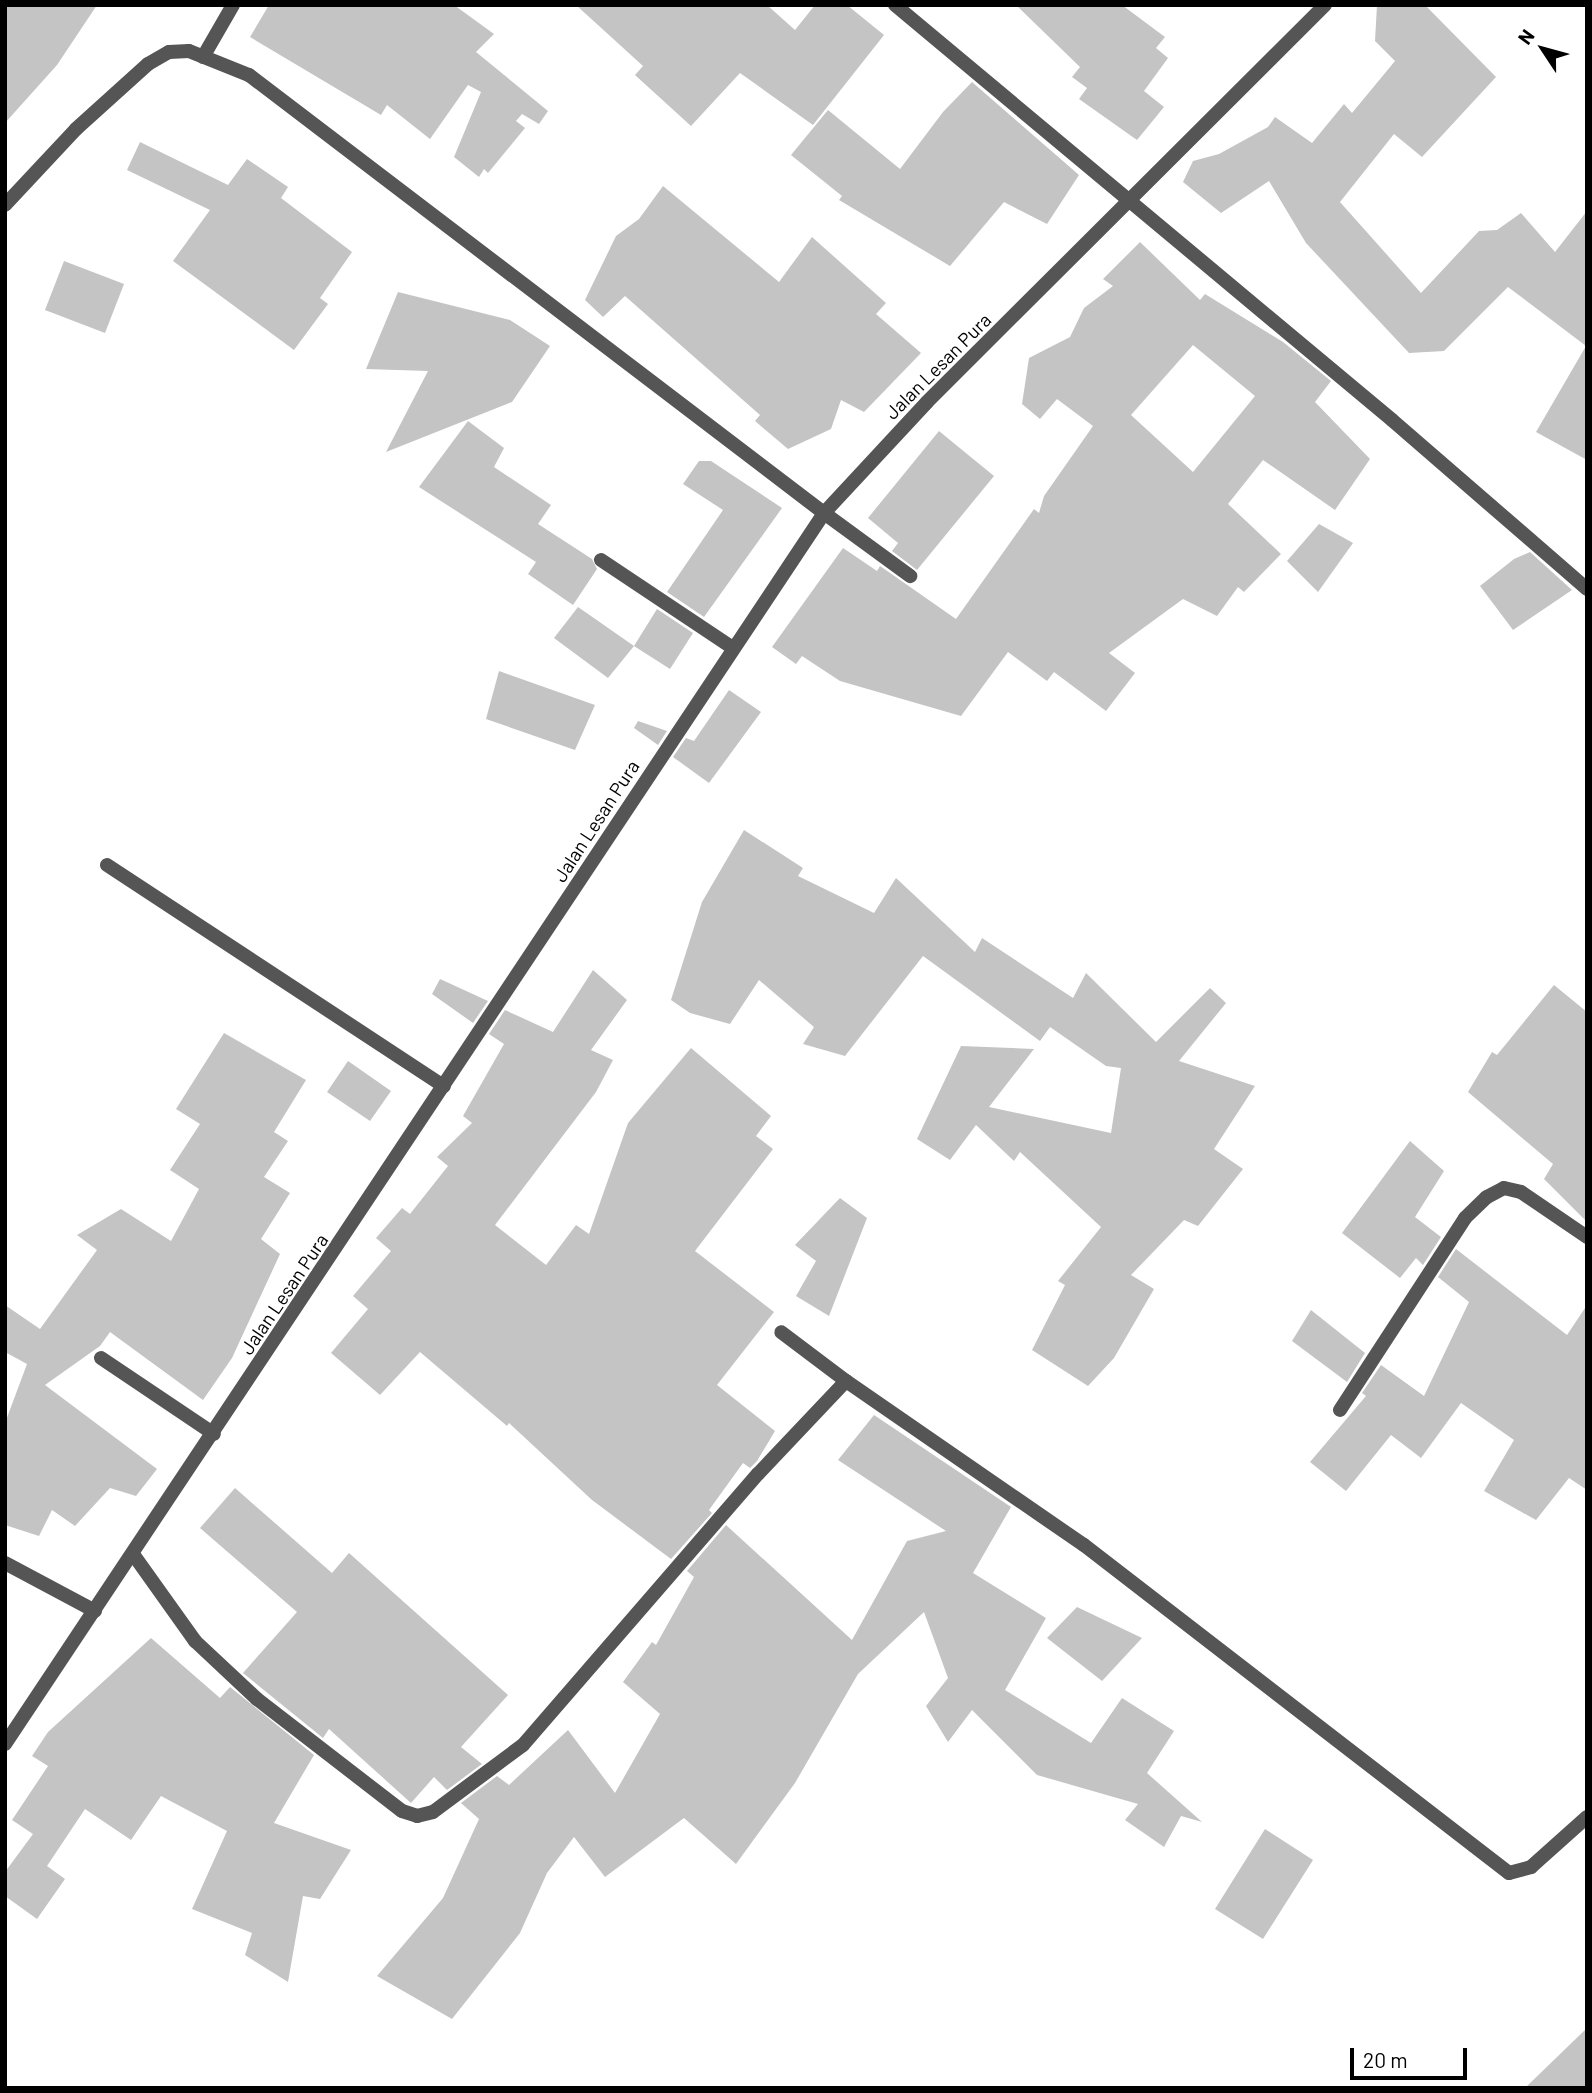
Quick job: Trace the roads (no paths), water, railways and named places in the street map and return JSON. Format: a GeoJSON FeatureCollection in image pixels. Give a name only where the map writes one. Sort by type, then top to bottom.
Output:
{"type":"FeatureCollection","features":[{"type":"Feature","properties":{"kind":"street"},"geometry":{"type":"LineString","coordinates":[[203,57],[233,5]]}},
{"type":"Feature","properties":{"kind":"street"},"geometry":{"type":"LineString","coordinates":[[895,5],[1587,589]]}},
{"type":"Feature","properties":{"kind":"street","name":"Jalan Lesan Pura"},"geometry":{"type":"LineString","coordinates":[[5,1744],[214,1434],[824,513],[927,402],[1132,203],[1325,5]]}},
{"type":"Feature","properties":{"kind":"street"},"geometry":{"type":"LineString","coordinates":[[5,205],[76,129],[148,64],[169,52],[189,51],[249,75],[910,576]]}},
{"type":"Feature","properties":{"kind":"street"},"geometry":{"type":"LineString","coordinates":[[601,560],[733,648]]}},
{"type":"Feature","properties":{"kind":"street"},"geometry":{"type":"LineString","coordinates":[[107,865],[444,1086]]}},
{"type":"Feature","properties":{"kind":"street"},"geometry":{"type":"LineString","coordinates":[[1340,1410],[1465,1218],[1487,1197],[1504,1188],[1521,1192],[1587,1237]]}},
{"type":"Feature","properties":{"kind":"street"},"geometry":{"type":"LineString","coordinates":[[781,1332],[846,1381],[1084,1545],[1509,1873],[1531,1867],[1587,1817]]}},
{"type":"Feature","properties":{"kind":"street"},"geometry":{"type":"LineString","coordinates":[[101,1358],[214,1434]]}},
{"type":"Feature","properties":{"kind":"street"},"geometry":{"type":"LineString","coordinates":[[133,1554],[195,1641],[248,1690],[402,1811],[417,1816],[433,1812],[523,1745],[758,1474],[846,1381]]}},
{"type":"Feature","properties":{"kind":"street"},"geometry":{"type":"LineString","coordinates":[[5,1563],[95,1611]]}}]}
